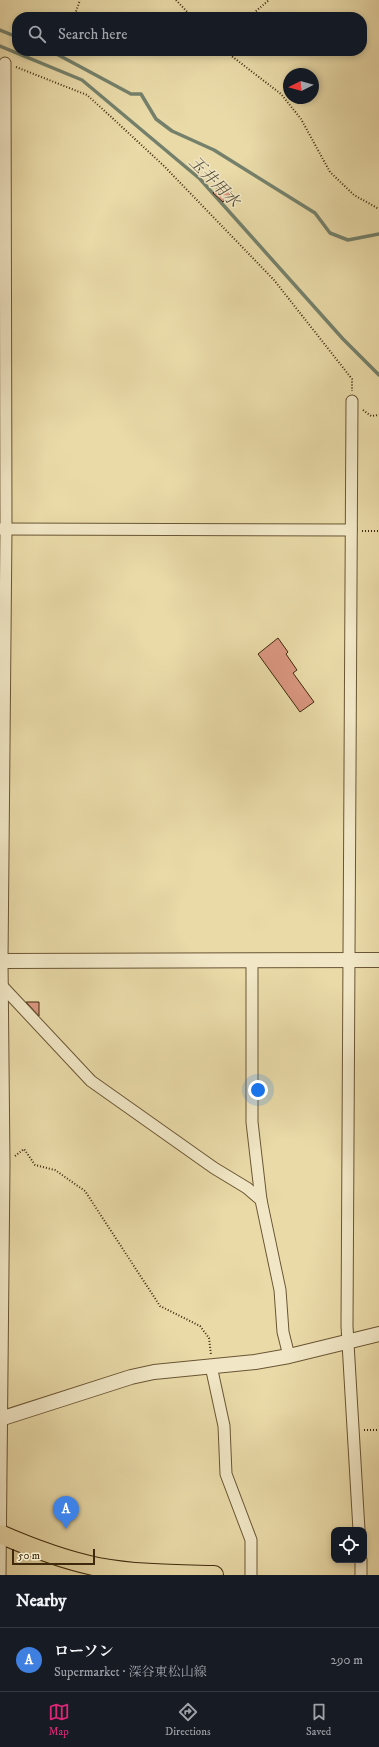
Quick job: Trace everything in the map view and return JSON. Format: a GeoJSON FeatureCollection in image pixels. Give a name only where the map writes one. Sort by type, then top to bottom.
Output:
{"type":"FeatureCollection","features":[{"type":"Feature","properties":{"kind":"main road"},"geometry":{"type":"LineString","coordinates":[[0,1534],[44,1553],[99,1567],[154,1574],[214,1575]]}},
{"type":"Feature","properties":{"kind":"street"},"geometry":{"type":"LineString","coordinates":[[0,1575],[4,1164],[3,987],[1,961],[5,63]]}},
{"type":"Feature","properties":{"kind":"street"},"geometry":{"type":"LineString","coordinates":[[352,401],[348,1326],[359,1527]]}},
{"type":"Feature","properties":{"kind":"street"},"geometry":{"type":"LineString","coordinates":[[3,529],[351,530]]}},
{"type":"Feature","properties":{"kind":"street"},"geometry":{"type":"LineString","coordinates":[[252,960],[252,1122],[261,1200],[280,1290],[283,1332],[289,1356]]}},
{"type":"Feature","properties":{"kind":"street"},"geometry":{"type":"LineString","coordinates":[[1,961],[379,960]]}},
{"type":"Feature","properties":{"kind":"street"},"geometry":{"type":"LineString","coordinates":[[3,987],[91,1081],[214,1168],[247,1188],[261,1200]]}},
{"type":"Feature","properties":{"kind":"street"},"geometry":{"type":"LineString","coordinates":[[1,1419],[131,1377],[184,1368],[289,1356],[379,1334]]}},
{"type":"Feature","properties":{"kind":"street"},"geometry":{"type":"LineString","coordinates":[[211,1366],[224,1426],[226,1474],[252,1540],[250,1575]]}},
{"type":"Feature","properties":{"kind":"street"},"geometry":{"type":"LineString","coordinates":[[360,1563],[361,1575]]}},
{"type":"Feature","properties":{"kind":"path"},"geometry":{"type":"LineString","coordinates":[[76,12],[80,0]]}},
{"type":"Feature","properties":{"kind":"path"},"geometry":{"type":"LineString","coordinates":[[176,0],[187,12]]}},
{"type":"Feature","properties":{"kind":"path"},"geometry":{"type":"LineString","coordinates":[[255,12],[269,0]]}},
{"type":"Feature","properties":{"kind":"path"},"geometry":{"type":"LineString","coordinates":[[232,56],[281,94],[301,120],[330,172],[354,196],[379,209]]}},
{"type":"Feature","properties":{"kind":"path"},"geometry":{"type":"LineString","coordinates":[[5,63],[87,95],[164,166],[274,280],[352,379],[352,401],[371,416],[379,416]]}},
{"type":"Feature","properties":{"kind":"path"},"geometry":{"type":"LineString","coordinates":[[351,530],[379,531]]}},
{"type":"Feature","properties":{"kind":"path"},"geometry":{"type":"LineString","coordinates":[[4,1164],[24,1149],[35,1165],[55,1170],[85,1191],[160,1306],[200,1326],[209,1338],[211,1366]]}},
{"type":"Feature","properties":{"kind":"path"},"geometry":{"type":"LineString","coordinates":[[353,1430],[379,1430]]}},
{"type":"Feature","properties":{"kind":"building"},"geometry":{"type":"Polygon","coordinates":[[[222,183],[232,192],[223,202],[213,193],[222,183]]]}},
{"type":"Feature","properties":{"kind":"building"},"geometry":{"type":"Polygon","coordinates":[[[278,638],[288,652],[286,654],[297,670],[293,673],[314,702],[300,712],[258,654],[278,638]]]}},
{"type":"Feature","properties":{"kind":"building"},"geometry":{"type":"Polygon","coordinates":[[[26,1002],[39,1002],[39,1016],[26,1002]]]}},
{"type":"Feature","properties":{"kind":"waterway"},"geometry":{"type":"LineString","coordinates":[[0,30],[12,35]]}},
{"type":"Feature","properties":{"kind":"waterway","name":"玉井用水"},"geometry":{"type":"LineString","coordinates":[[0,46],[12,51]]}},
{"type":"Feature","properties":{"kind":"waterway","name":"玉井用水"},"geometry":{"type":"LineString","coordinates":[[24,56],[82,80],[200,179],[343,339],[379,375]]}},
{"type":"Feature","properties":{"kind":"waterway"},"geometry":{"type":"LineString","coordinates":[[60,56],[131,94],[141,94],[156,119],[172,131],[214,150],[315,213],[330,233],[348,240],[379,234]]}},
{"type":"Feature","properties":{"kind":"place","name":"ローソン"},"geometry":{"type":"Point","coordinates":[66,1529]}}]}
